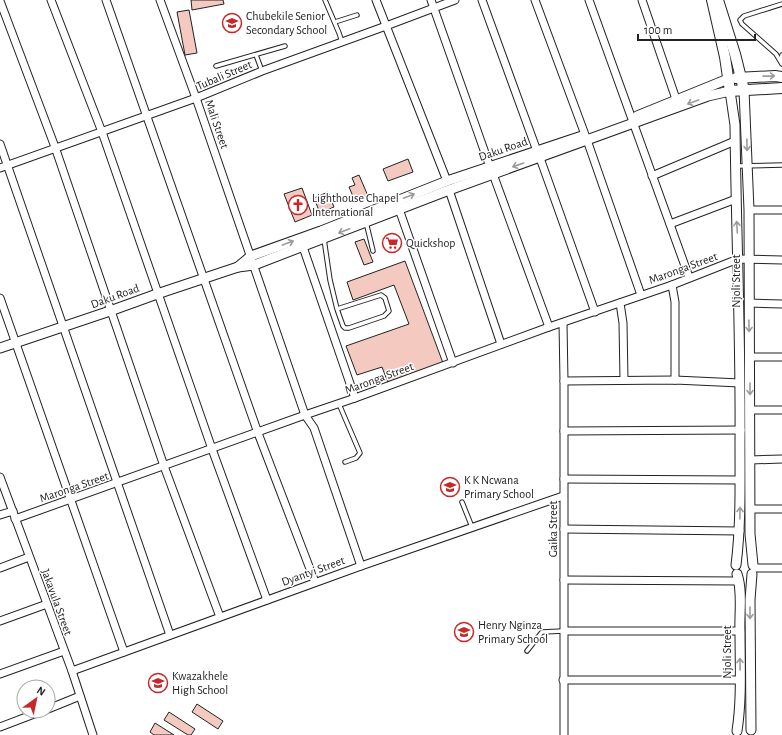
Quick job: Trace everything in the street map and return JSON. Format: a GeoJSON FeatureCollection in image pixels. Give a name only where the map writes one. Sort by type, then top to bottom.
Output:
{"type":"FeatureCollection","features":[{"type":"Feature","properties":{"kind":"main road","name":"Njoli Street"},"geometry":{"type":"LineString","coordinates":[[712,0],[725,57],[730,91]]}},
{"type":"Feature","properties":{"kind":"main road","name":"Njoli Street"},"geometry":{"type":"LineString","coordinates":[[718,0],[735,54],[744,90]]}},
{"type":"Feature","properties":{"kind":"main road","name":"Daku Road"},"geometry":{"type":"LineString","coordinates":[[728,79],[741,77],[782,77]]}},
{"type":"Feature","properties":{"kind":"main road","name":"Daku Road"},"geometry":{"type":"LineString","coordinates":[[730,91],[782,88]]}},
{"type":"Feature","properties":{"kind":"street"},"geometry":{"type":"LineString","coordinates":[[51,0],[102,132],[157,294],[267,600]]}},
{"type":"Feature","properties":{"kind":"street"},"geometry":{"type":"LineString","coordinates":[[106,0],[258,433],[315,582]]}},
{"type":"Feature","properties":{"kind":"street","name":"Mali Street"},"geometry":{"type":"LineString","coordinates":[[160,0],[196,98],[305,415],[314,428],[361,566]]}},
{"type":"Feature","properties":{"kind":"street"},"geometry":{"type":"LineString","coordinates":[[376,0],[448,186],[501,344]]}},
{"type":"Feature","properties":{"kind":"street"},"geometry":{"type":"LineString","coordinates":[[430,0],[549,328]]}},
{"type":"Feature","properties":{"kind":"street","name":"Tubali Street"},"geometry":{"type":"LineString","coordinates":[[0,168],[196,98],[262,71],[455,0]]}},
{"type":"Feature","properties":{"kind":"street"},"geometry":{"type":"LineString","coordinates":[[482,0],[595,312]]}},
{"type":"Feature","properties":{"kind":"street"},"geometry":{"type":"LineString","coordinates":[[535,0],[586,138],[641,295]]}},
{"type":"Feature","properties":{"kind":"street"},"geometry":{"type":"LineString","coordinates":[[589,0],[689,277]]}},
{"type":"Feature","properties":{"kind":"street"},"geometry":{"type":"LineString","coordinates":[[642,0],[676,99]]}},
{"type":"Feature","properties":{"kind":"street"},"geometry":{"type":"LineString","coordinates":[[0,1],[55,148],[164,466],[220,617]]}},
{"type":"Feature","properties":{"kind":"street","name":"Daku Road"},"geometry":{"type":"LineString","coordinates":[[632,121],[676,99],[728,79]]}},
{"type":"Feature","properties":{"kind":"street","name":"Njoli Street"},"geometry":{"type":"LineString","coordinates":[[744,90],[749,210],[750,534],[753,569],[750,600],[752,733]]}},
{"type":"Feature","properties":{"kind":"street","name":"Daku Road"},"geometry":{"type":"LineString","coordinates":[[0,348],[110,312],[157,294],[238,267],[252,260],[492,170],[632,121],[708,96],[730,91]]}},
{"type":"Feature","properties":{"kind":"street","name":"Njoli Street"},"geometry":{"type":"LineString","coordinates":[[730,91],[735,125],[741,430],[740,531],[737,573],[740,630],[740,711],[736,733]]}},
{"type":"Feature","properties":{"kind":"street"},"geometry":{"type":"LineString","coordinates":[[652,176],[735,141]]}},
{"type":"Feature","properties":{"kind":"street"},"geometry":{"type":"LineString","coordinates":[[0,144],[170,635]]}},
{"type":"Feature","properties":{"kind":"street","name":"Daku Road"},"geometry":{"type":"LineString","coordinates":[[252,260],[303,247],[322,234],[366,222],[399,209],[448,186]]}},
{"type":"Feature","properties":{"kind":"street"},"geometry":{"type":"LineString","coordinates":[[670,224],[736,199]]}},
{"type":"Feature","properties":{"kind":"street"},"geometry":{"type":"LineString","coordinates":[[399,209],[453,363]]}},
{"type":"Feature","properties":{"kind":"street"},"geometry":{"type":"LineString","coordinates":[[749,210],[782,210]]}},
{"type":"Feature","properties":{"kind":"street"},"geometry":{"type":"LineString","coordinates":[[303,247],[355,398]]}},
{"type":"Feature","properties":{"kind":"street","name":"Maronga Street"},"geometry":{"type":"LineString","coordinates":[[15,519],[453,363],[501,344],[563,324],[672,285],[689,277],[738,259],[782,260]]}},
{"type":"Feature","properties":{"kind":"street"},"geometry":{"type":"LineString","coordinates":[[672,285],[675,302],[675,380]]}},
{"type":"Feature","properties":{"kind":"street"},"geometry":{"type":"LineString","coordinates":[[0,298],[124,652]]}},
{"type":"Feature","properties":{"kind":"street"},"geometry":{"type":"LineString","coordinates":[[620,303],[623,323],[624,380]]}},
{"type":"Feature","properties":{"kind":"street"},"geometry":{"type":"LineString","coordinates":[[749,303],[782,304]]}},
{"type":"Feature","properties":{"kind":"street","name":"Gaika Street"},"geometry":{"type":"LineString","coordinates":[[563,324],[564,735]]}},
{"type":"Feature","properties":{"kind":"street"},"geometry":{"type":"LineString","coordinates":[[750,357],[782,357]]}},
{"type":"Feature","properties":{"kind":"street"},"geometry":{"type":"LineString","coordinates":[[564,381],[675,380],[740,383]]}},
{"type":"Feature","properties":{"kind":"street"},"geometry":{"type":"LineString","coordinates":[[750,410],[782,410]]}},
{"type":"Feature","properties":{"kind":"street"},"geometry":{"type":"LineString","coordinates":[[564,431],[741,430]]}},
{"type":"Feature","properties":{"kind":"street"},"geometry":{"type":"LineString","coordinates":[[750,460],[782,460]]}},
{"type":"Feature","properties":{"kind":"street","name":"Jakavula Street"},"geometry":{"type":"LineString","coordinates":[[0,477],[72,671],[93,735]]}},
{"type":"Feature","properties":{"kind":"street"},"geometry":{"type":"LineString","coordinates":[[564,479],[740,480]]}},
{"type":"Feature","properties":{"kind":"street","name":"Dyantyi Street"},"geometry":{"type":"LineString","coordinates":[[72,671],[315,582],[564,496]]}},
{"type":"Feature","properties":{"kind":"street"},"geometry":{"type":"LineString","coordinates":[[750,509],[782,509]]}},
{"type":"Feature","properties":{"kind":"street"},"geometry":{"type":"LineString","coordinates":[[0,515],[12,511]]}},
{"type":"Feature","properties":{"kind":"street"},"geometry":{"type":"LineString","coordinates":[[564,529],[740,531]]}},
{"type":"Feature","properties":{"kind":"street"},"geometry":{"type":"LineString","coordinates":[[0,568],[29,557]]}},
{"type":"Feature","properties":{"kind":"street"},"geometry":{"type":"LineString","coordinates":[[737,573],[740,561],[746,560],[753,569]]}},
{"type":"Feature","properties":{"kind":"street"},"geometry":{"type":"LineString","coordinates":[[564,580],[737,573],[745,578],[753,569],[782,568]]}},
{"type":"Feature","properties":{"kind":"street"},"geometry":{"type":"LineString","coordinates":[[0,621],[47,604]]}},
{"type":"Feature","properties":{"kind":"street"},"geometry":{"type":"LineString","coordinates":[[564,631],[740,630]]}},
{"type":"Feature","properties":{"kind":"street"},"geometry":{"type":"LineString","coordinates":[[0,674],[64,650]]}},
{"type":"Feature","properties":{"kind":"street"},"geometry":{"type":"LineString","coordinates":[[563,680],[740,680]]}},
{"type":"Feature","properties":{"kind":"street"},"geometry":{"type":"LineString","coordinates":[[56,706],[80,696]]}},
{"type":"Feature","properties":{"kind":"street"},"geometry":{"type":"LineString","coordinates":[[0,727],[21,719]]}},
{"type":"Feature","properties":{"kind":"street"},"geometry":{"type":"LineString","coordinates":[[736,733],[746,728],[752,733]]}},
{"type":"Feature","properties":{"kind":"lane"},"geometry":{"type":"LineString","coordinates":[[325,0],[342,42]]}},
{"type":"Feature","properties":{"kind":"lane"},"geometry":{"type":"LineString","coordinates":[[781,62],[776,54],[742,24],[740,20],[744,16],[782,4]]}},
{"type":"Feature","properties":{"kind":"lane"},"geometry":{"type":"LineString","coordinates":[[335,22],[357,15]]}},
{"type":"Feature","properties":{"kind":"lane"},"geometry":{"type":"LineString","coordinates":[[216,66],[285,46]]}},
{"type":"Feature","properties":{"kind":"lane"},"geometry":{"type":"LineString","coordinates":[[256,55],[262,71]]}},
{"type":"Feature","properties":{"kind":"lane"},"geometry":{"type":"LineString","coordinates":[[781,62],[782,55]]}},
{"type":"Feature","properties":{"kind":"lane"},"geometry":{"type":"LineString","coordinates":[[736,166],[782,165]]}},
{"type":"Feature","properties":{"kind":"lane"},"geometry":{"type":"LineString","coordinates":[[366,222],[373,251]]}},
{"type":"Feature","properties":{"kind":"lane"},"geometry":{"type":"LineString","coordinates":[[322,234],[330,280],[337,309],[342,326],[347,328],[384,316],[389,311],[385,298],[381,295],[337,309]]}},
{"type":"Feature","properties":{"kind":"lane"},"geometry":{"type":"LineString","coordinates":[[339,404],[360,453],[356,458],[345,462]]}},
{"type":"Feature","properties":{"kind":"lane"},"geometry":{"type":"LineString","coordinates":[[462,502],[472,527]]}},
{"type":"Feature","properties":{"kind":"lane"},"geometry":{"type":"LineString","coordinates":[[528,651],[542,632],[564,631]]}},
{"type":"Feature","properties":{"kind":"building"},"geometry":{"type":"Polygon","coordinates":[[[191,0],[223,0],[224,4],[192,10],[191,0]]]}},
{"type":"Feature","properties":{"kind":"building"},"geometry":{"type":"Polygon","coordinates":[[[189,10],[197,53],[185,55],[177,12],[189,10]]]}},
{"type":"Feature","properties":{"kind":"building"},"geometry":{"type":"Polygon","coordinates":[[[408,159],[413,172],[388,181],[383,169],[408,159]]]}},
{"type":"Feature","properties":{"kind":"building"},"geometry":{"type":"Polygon","coordinates":[[[359,175],[368,196],[355,201],[349,187],[355,185],[352,178],[359,175]]]}},
{"type":"Feature","properties":{"kind":"building","name":"Lighthouse Chapel International"},"geometry":{"type":"Polygon","coordinates":[[[302,188],[312,215],[295,222],[284,194],[302,188]]]}},
{"type":"Feature","properties":{"kind":"building"},"geometry":{"type":"Polygon","coordinates":[[[328,192],[334,207],[320,213],[314,198],[328,192]]]}},
{"type":"Feature","properties":{"kind":"building"},"geometry":{"type":"Polygon","coordinates":[[[364,239],[373,262],[364,265],[355,242],[364,239]]]}},
{"type":"Feature","properties":{"kind":"building"},"geometry":{"type":"Polygon","coordinates":[[[405,261],[443,363],[388,383],[382,367],[357,375],[346,346],[409,324],[394,285],[353,300],[347,282],[405,261]]]}},
{"type":"Feature","properties":{"kind":"building"},"geometry":{"type":"Polygon","coordinates":[[[197,704],[223,721],[218,729],[192,712],[197,704]]]}},
{"type":"Feature","properties":{"kind":"building"},"geometry":{"type":"Polygon","coordinates":[[[169,712],[195,729],[191,735],[188,735],[164,720],[169,712]]]}},
{"type":"Feature","properties":{"kind":"building"},"geometry":{"type":"Polygon","coordinates":[[[155,723],[174,735],[154,735],[150,732],[155,723]]]}},
{"type":"Feature","properties":{"kind":"place","name":"Chubekile Senior Secondary School"},"geometry":{"type":"Point","coordinates":[232,23]}},
{"type":"Feature","properties":{"kind":"place","name":"Lighthouse Chapel International"},"geometry":{"type":"Point","coordinates":[298,205]}},
{"type":"Feature","properties":{"kind":"place","name":"Quickshop"},"geometry":{"type":"Point","coordinates":[392,243]}},
{"type":"Feature","properties":{"kind":"place","name":"K K Ncwana Primary School"},"geometry":{"type":"Point","coordinates":[450,487]}},
{"type":"Feature","properties":{"kind":"place","name":"Henry Nginza Primary School"},"geometry":{"type":"Point","coordinates":[464,632]}},
{"type":"Feature","properties":{"kind":"place","name":"Kwazakhele High School"},"geometry":{"type":"Point","coordinates":[158,683]}}]}
